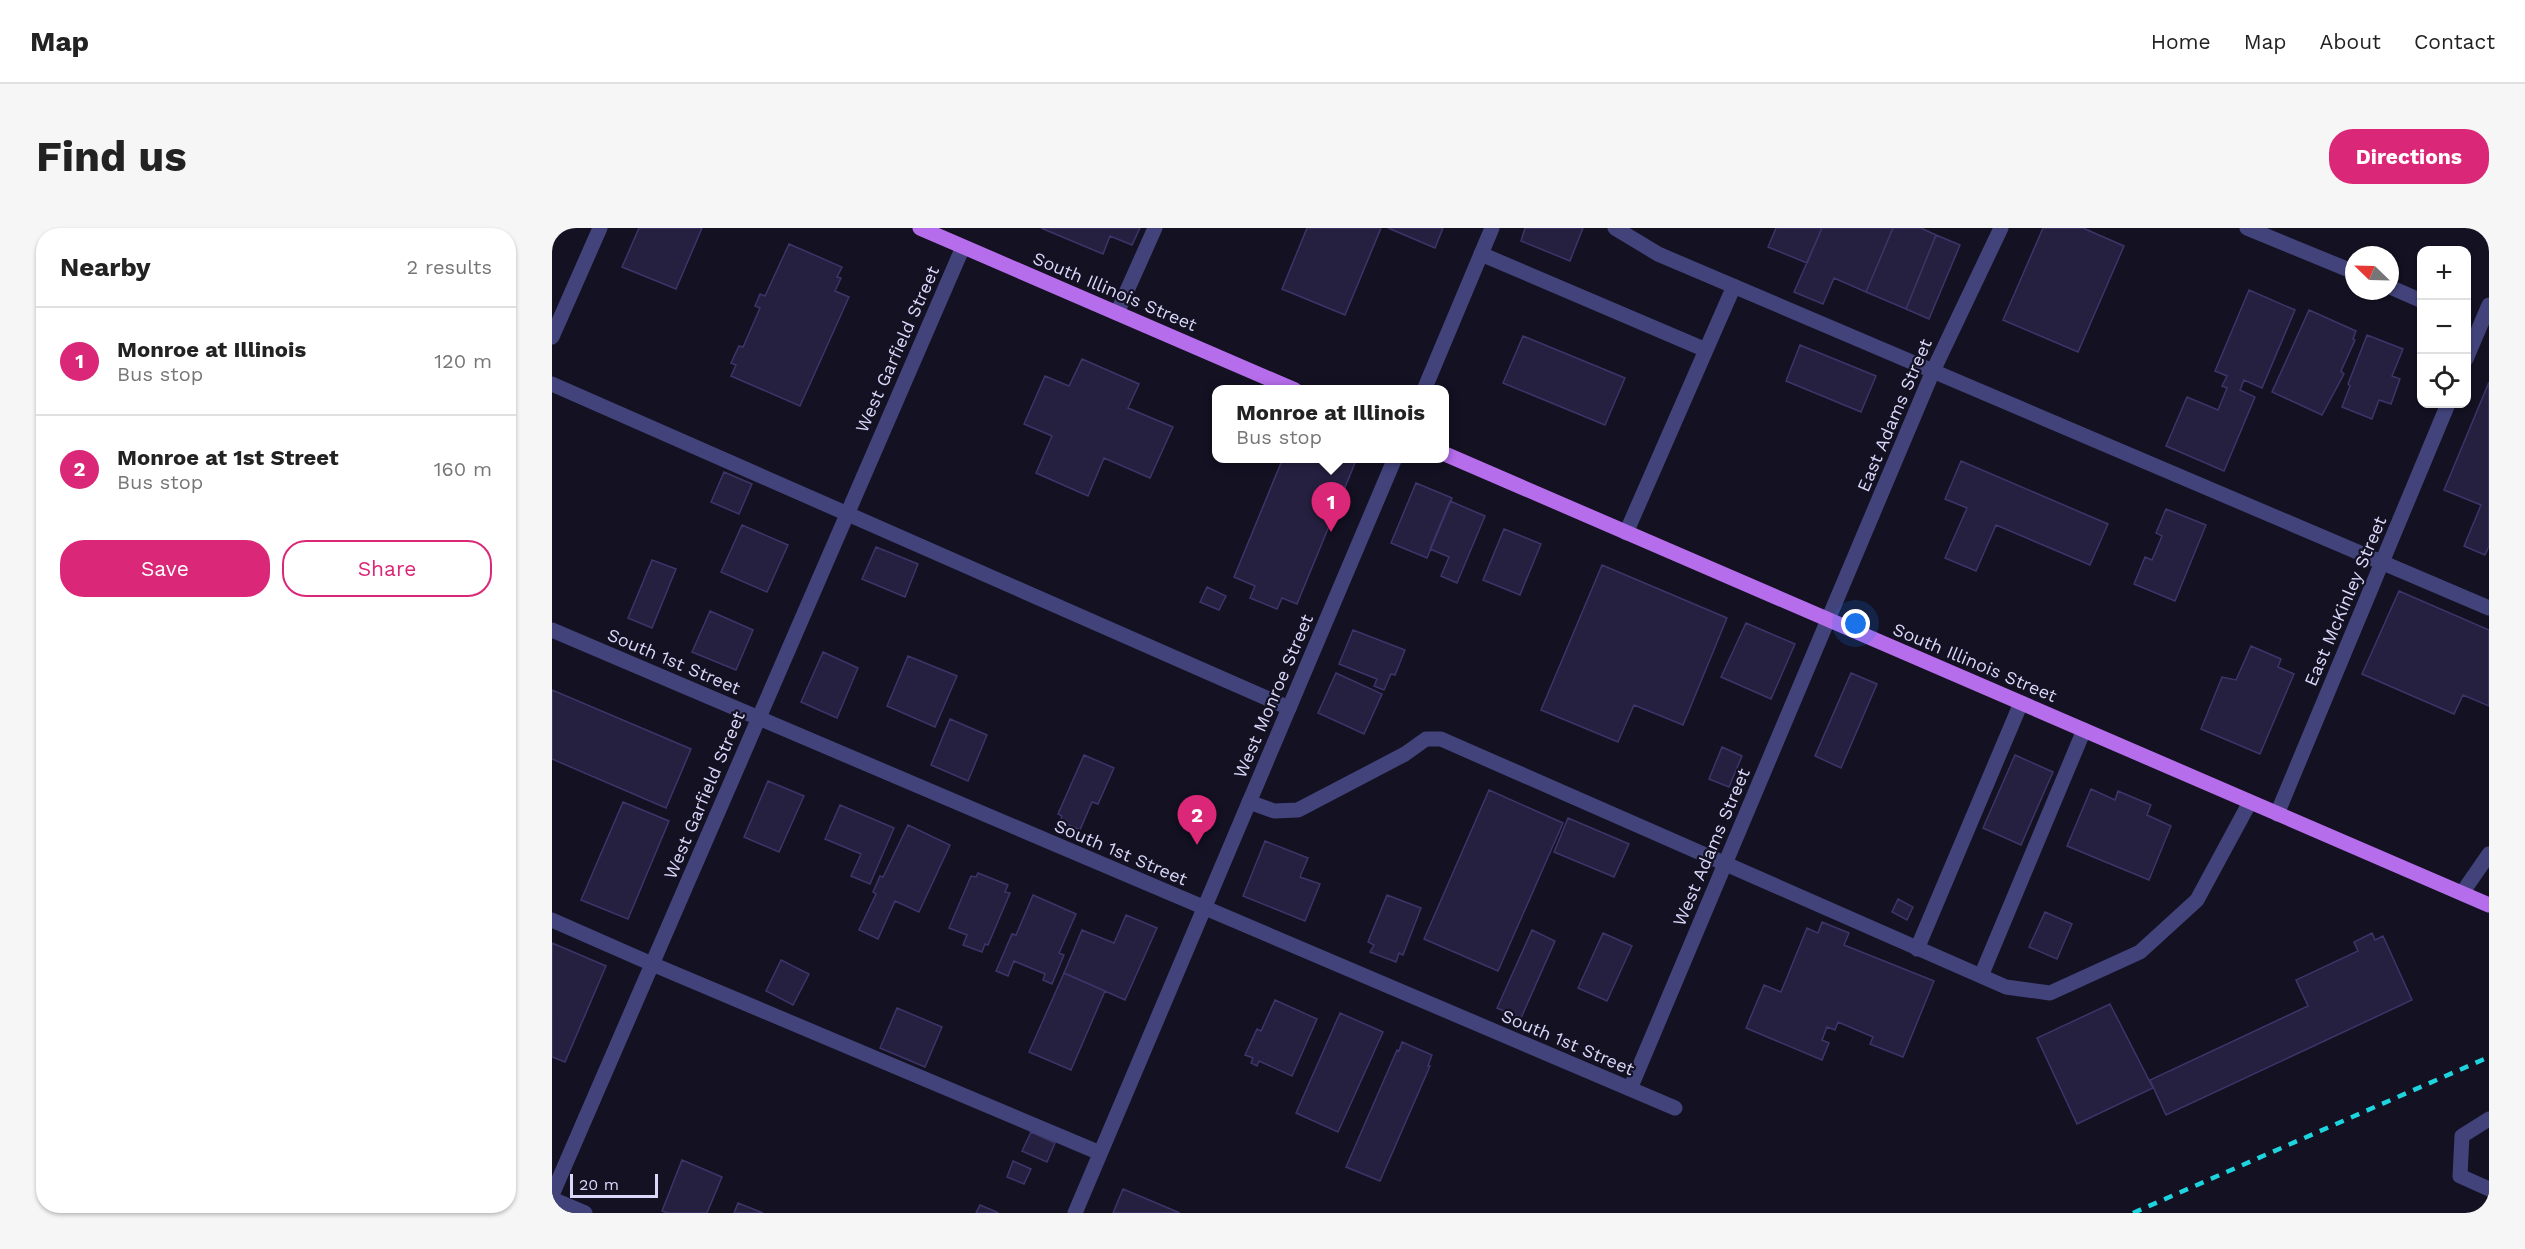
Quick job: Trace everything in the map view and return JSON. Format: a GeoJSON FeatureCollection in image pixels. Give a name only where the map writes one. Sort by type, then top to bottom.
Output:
{"type":"FeatureCollection","features":[{"type":"Feature","properties":{"kind":"main road","name":"South Illinois Street"},"geometry":{"type":"LineString","coordinates":[[920,228],[1283,385]]}},
{"type":"Feature","properties":{"kind":"main road","name":"South Illinois Street"},"geometry":{"type":"LineString","coordinates":[[1449,456],[2489,905]]}},
{"type":"Feature","properties":{"kind":"street"},"geometry":{"type":"LineString","coordinates":[[552,337],[600,228]]}},
{"type":"Feature","properties":{"kind":"street"},"geometry":{"type":"LineString","coordinates":[[1117,313],[1155,228]]}},
{"type":"Feature","properties":{"kind":"street"},"geometry":{"type":"LineString","coordinates":[[1426,385],[1492,228]]}},
{"type":"Feature","properties":{"kind":"street"},"geometry":{"type":"LineString","coordinates":[[1615,228],[1658,254],[2489,608]]}},
{"type":"Feature","properties":{"kind":"street","name":"East Adams Street"},"geometry":{"type":"LineString","coordinates":[[1829,620],[1933,371],[2001,228]]}},
{"type":"Feature","properties":{"kind":"street"},"geometry":{"type":"LineString","coordinates":[[2247,228],[2345,268]]}},
{"type":"Feature","properties":{"kind":"street","name":"West Garfield Street"},"geometry":{"type":"LineString","coordinates":[[552,1197],[846,512],[963,247]]}},
{"type":"Feature","properties":{"kind":"street"},"geometry":{"type":"LineString","coordinates":[[1481,254],[1706,350]]}},
{"type":"Feature","properties":{"kind":"street"},"geometry":{"type":"LineString","coordinates":[[1626,533],[1734,286]]}},
{"type":"Feature","properties":{"kind":"street"},"geometry":{"type":"LineString","coordinates":[[2399,291],[2419,300]]}},
{"type":"Feature","properties":{"kind":"street"},"geometry":{"type":"LineString","coordinates":[[2468,354],[2489,305]]}},
{"type":"Feature","properties":{"kind":"street"},"geometry":{"type":"LineString","coordinates":[[552,384],[1289,708]]}},
{"type":"Feature","properties":{"kind":"street","name":"East McKinley Street"},"geometry":{"type":"LineString","coordinates":[[2277,814],[2446,408]]}},
{"type":"Feature","properties":{"kind":"street","name":"West Monroe Street"},"geometry":{"type":"LineString","coordinates":[[1075,1213],[1393,463]]}},
{"type":"Feature","properties":{"kind":"street","name":"West Adams Street"},"geometry":{"type":"LineString","coordinates":[[1630,1089],[1829,620]]}},
{"type":"Feature","properties":{"kind":"street","name":"South 1st Street"},"geometry":{"type":"LineString","coordinates":[[552,630],[1675,1108]]}},
{"type":"Feature","properties":{"kind":"street"},"geometry":{"type":"LineString","coordinates":[[1917,949],[2021,703]]}},
{"type":"Feature","properties":{"kind":"street"},"geometry":{"type":"LineString","coordinates":[[1981,976],[2084,730]]}},
{"type":"Feature","properties":{"kind":"street"},"geometry":{"type":"LineString","coordinates":[[1249,802],[1274,811],[1298,810],[1405,754],[1426,739],[1441,739],[2006,987],[2050,993],[2140,952],[2197,900],[2250,802]]}},
{"type":"Feature","properties":{"kind":"street"},"geometry":{"type":"LineString","coordinates":[[2462,893],[2489,854]]}},
{"type":"Feature","properties":{"kind":"street"},"geometry":{"type":"LineString","coordinates":[[552,920],[1100,1153]]}},
{"type":"Feature","properties":{"kind":"street"},"geometry":{"type":"LineString","coordinates":[[2489,1119],[2462,1136],[2460,1176],[2489,1189]]}},
{"type":"Feature","properties":{"kind":"street"},"geometry":{"type":"LineString","coordinates":[[552,1197],[585,1213]]}},
{"type":"Feature","properties":{"kind":"building"},"geometry":{"type":"Polygon","coordinates":[[[639,228],[702,228],[676,289],[622,267],[639,228]]]}},
{"type":"Feature","properties":{"kind":"building"},"geometry":{"type":"Polygon","coordinates":[[[1041,228],[1140,228],[1132,245],[1110,236],[1103,254],[1041,228]]]}},
{"type":"Feature","properties":{"kind":"building"},"geometry":{"type":"Polygon","coordinates":[[[1307,228],[1381,228],[1345,315],[1282,289],[1307,228]]]}},
{"type":"Feature","properties":{"kind":"building"},"geometry":{"type":"Polygon","coordinates":[[[1388,228],[1443,228],[1435,248],[1388,228]]]}},
{"type":"Feature","properties":{"kind":"building"},"geometry":{"type":"Polygon","coordinates":[[[1525,228],[1583,228],[1570,261],[1521,241],[1525,228]]]}},
{"type":"Feature","properties":{"kind":"building"},"geometry":{"type":"Polygon","coordinates":[[[1776,228],[1822,228],[1807,263],[1768,247],[1776,228]]]}},
{"type":"Feature","properties":{"kind":"building"},"geometry":{"type":"Polygon","coordinates":[[[1822,228],[1893,228],[1866,292],[1834,278],[1823,304],[1794,292],[1822,228]]]}},
{"type":"Feature","properties":{"kind":"building"},"geometry":{"type":"Polygon","coordinates":[[[1893,228],[1921,228],[1936,235],[1906,309],[1866,292],[1893,228]]]}},
{"type":"Feature","properties":{"kind":"building"},"geometry":{"type":"Polygon","coordinates":[[[2043,228],[2083,228],[2124,246],[2078,352],[2003,320],[2043,228]]]}},
{"type":"Feature","properties":{"kind":"building"},"geometry":{"type":"Polygon","coordinates":[[[1936,235],[1960,245],[1929,319],[1906,309],[1936,235]]]}},
{"type":"Feature","properties":{"kind":"building"},"geometry":{"type":"Polygon","coordinates":[[[789,244],[842,267],[837,277],[841,278],[835,291],[849,297],[800,406],[731,376],[736,365],[731,363],[739,346],[743,347],[760,308],[755,306],[760,294],[765,296],[789,244]]]}},
{"type":"Feature","properties":{"kind":"building"},"geometry":{"type":"Polygon","coordinates":[[[2249,290],[2295,310],[2262,388],[2244,380],[2240,390],[2255,397],[2224,471],[2166,446],[2187,397],[2218,410],[2227,388],[2222,386],[2227,376],[2215,371],[2249,290]]]}},
{"type":"Feature","properties":{"kind":"building"},"geometry":{"type":"Polygon","coordinates":[[[2309,310],[2356,331],[2353,339],[2355,340],[2341,371],[2344,374],[2322,415],[2272,392],[2309,310]]]}},
{"type":"Feature","properties":{"kind":"building"},"geometry":{"type":"Polygon","coordinates":[[[2367,335],[2403,349],[2392,376],[2400,379],[2391,404],[2379,400],[2372,419],[2342,407],[2350,386],[2348,384],[2367,335]]]}},
{"type":"Feature","properties":{"kind":"building"},"geometry":{"type":"Polygon","coordinates":[[[1523,336],[1625,378],[1605,425],[1503,383],[1523,336]]]}},
{"type":"Feature","properties":{"kind":"building"},"geometry":{"type":"Polygon","coordinates":[[[1800,345],[1876,376],[1861,412],[1786,381],[1800,345]]]}},
{"type":"Feature","properties":{"kind":"building"},"geometry":{"type":"Polygon","coordinates":[[[1082,359],[1139,384],[1128,408],[1173,427],[1150,478],[1104,458],[1088,496],[1036,473],[1052,436],[1024,424],[1045,376],[1069,386],[1082,359]]]}},
{"type":"Feature","properties":{"kind":"building"},"geometry":{"type":"Polygon","coordinates":[[[2489,382],[2489,546],[2485,555],[2464,546],[2481,505],[2444,490],[2489,382]]]}},
{"type":"Feature","properties":{"kind":"building"},"geometry":{"type":"Polygon","coordinates":[[[1961,461],[2108,524],[2090,565],[1996,525],[1976,571],[1945,558],[1967,508],[1945,499],[1961,461]]]}},
{"type":"Feature","properties":{"kind":"building"},"geometry":{"type":"Polygon","coordinates":[[[1281,463],[1355,463],[1297,604],[1282,598],[1277,609],[1250,598],[1255,586],[1234,577],[1281,463]]]}},
{"type":"Feature","properties":{"kind":"building"},"geometry":{"type":"Polygon","coordinates":[[[724,472],[752,484],[739,514],[711,502],[724,472]]]}},
{"type":"Feature","properties":{"kind":"building"},"geometry":{"type":"Polygon","coordinates":[[[1416,483],[1452,498],[1427,558],[1391,543],[1416,483]]]}},
{"type":"Feature","properties":{"kind":"building"},"geometry":{"type":"Polygon","coordinates":[[[1450,501],[1485,516],[1457,583],[1441,576],[1449,557],[1430,549],[1450,501]]]}},
{"type":"Feature","properties":{"kind":"building"},"geometry":{"type":"Polygon","coordinates":[[[2166,509],[2206,525],[2175,601],[2134,584],[2145,557],[2152,560],[2162,536],[2156,533],[2166,509]]]}},
{"type":"Feature","properties":{"kind":"building"},"geometry":{"type":"Polygon","coordinates":[[[742,525],[788,545],[767,592],[721,572],[742,525]]]}},
{"type":"Feature","properties":{"kind":"building"},"geometry":{"type":"Polygon","coordinates":[[[1504,529],[1541,544],[1520,595],[1483,580],[1504,529]]]}},
{"type":"Feature","properties":{"kind":"building"},"geometry":{"type":"Polygon","coordinates":[[[876,547],[918,564],[905,597],[862,579],[876,547]]]}},
{"type":"Feature","properties":{"kind":"building"},"geometry":{"type":"Polygon","coordinates":[[[652,560],[676,569],[652,628],[628,618],[652,560]]]}},
{"type":"Feature","properties":{"kind":"building"},"geometry":{"type":"Polygon","coordinates":[[[1602,565],[1727,618],[1683,725],[1634,705],[1618,742],[1541,710],[1602,565]]]}},
{"type":"Feature","properties":{"kind":"building"},"geometry":{"type":"Polygon","coordinates":[[[1207,587],[1226,596],[1219,610],[1200,602],[1207,587]]]}},
{"type":"Feature","properties":{"kind":"building"},"geometry":{"type":"Polygon","coordinates":[[[2399,591],[2489,630],[2489,706],[2463,695],[2454,714],[2362,674],[2399,591]]]}},
{"type":"Feature","properties":{"kind":"building"},"geometry":{"type":"Polygon","coordinates":[[[710,611],[753,630],[736,670],[692,652],[710,611]]]}},
{"type":"Feature","properties":{"kind":"building"},"geometry":{"type":"Polygon","coordinates":[[[1746,623],[1795,644],[1771,699],[1721,677],[1746,623]]]}},
{"type":"Feature","properties":{"kind":"building"},"geometry":{"type":"Polygon","coordinates":[[[1353,630],[1405,650],[1395,675],[1391,674],[1384,690],[1374,686],[1377,679],[1339,664],[1353,630]]]}},
{"type":"Feature","properties":{"kind":"building"},"geometry":{"type":"Polygon","coordinates":[[[2251,646],[2281,659],[2278,667],[2294,674],[2260,754],[2201,729],[2222,677],[2236,680],[2251,646]]]}},
{"type":"Feature","properties":{"kind":"building"},"geometry":{"type":"Polygon","coordinates":[[[823,652],[858,668],[837,718],[801,702],[823,652]]]}},
{"type":"Feature","properties":{"kind":"building"},"geometry":{"type":"Polygon","coordinates":[[[908,656],[957,676],[935,727],[887,706],[908,656]]]}},
{"type":"Feature","properties":{"kind":"building"},"geometry":{"type":"Polygon","coordinates":[[[1336,673],[1382,694],[1364,734],[1318,713],[1336,673]]]}},
{"type":"Feature","properties":{"kind":"building"},"geometry":{"type":"Polygon","coordinates":[[[1851,673],[1877,684],[1841,768],[1815,756],[1851,673]]]}},
{"type":"Feature","properties":{"kind":"building"},"geometry":{"type":"Polygon","coordinates":[[[552,690],[691,749],[666,808],[552,759],[552,690]]]}},
{"type":"Feature","properties":{"kind":"building"},"geometry":{"type":"Polygon","coordinates":[[[950,719],[987,735],[968,781],[931,765],[950,719]]]}},
{"type":"Feature","properties":{"kind":"building"},"geometry":{"type":"Polygon","coordinates":[[[1722,747],[1742,756],[1729,787],[1709,779],[1722,747]]]}},
{"type":"Feature","properties":{"kind":"building"},"geometry":{"type":"Polygon","coordinates":[[[1084,755],[1114,768],[1098,804],[1092,802],[1080,830],[1060,821],[1062,816],[1058,814],[1084,755]]]}},
{"type":"Feature","properties":{"kind":"building"},"geometry":{"type":"Polygon","coordinates":[[[2015,755],[2053,772],[2021,845],[1983,828],[2015,755]]]}},
{"type":"Feature","properties":{"kind":"building"},"geometry":{"type":"Polygon","coordinates":[[[768,781],[804,796],[779,852],[744,837],[768,781]]]}},
{"type":"Feature","properties":{"kind":"building"},"geometry":{"type":"Polygon","coordinates":[[[2091,789],[2115,800],[2118,791],[2151,805],[2147,815],[2171,826],[2149,880],[2067,846],[2091,789]]]}},
{"type":"Feature","properties":{"kind":"building"},"geometry":{"type":"Polygon","coordinates":[[[1489,790],[1563,823],[1498,971],[1424,939],[1489,790]]]}},
{"type":"Feature","properties":{"kind":"building"},"geometry":{"type":"Polygon","coordinates":[[[623,802],[669,821],[628,919],[581,900],[623,802]]]}},
{"type":"Feature","properties":{"kind":"building"},"geometry":{"type":"Polygon","coordinates":[[[840,805],[894,828],[870,884],[851,876],[861,854],[825,839],[840,805]]]}},
{"type":"Feature","properties":{"kind":"building"},"geometry":{"type":"Polygon","coordinates":[[[1568,818],[1629,844],[1614,877],[1554,852],[1568,818]]]}},
{"type":"Feature","properties":{"kind":"building"},"geometry":{"type":"Polygon","coordinates":[[[908,825],[950,845],[919,912],[895,901],[878,939],[859,930],[876,894],[873,892],[880,876],[883,877],[908,825]]]}},
{"type":"Feature","properties":{"kind":"building"},"geometry":{"type":"Polygon","coordinates":[[[1265,841],[1308,858],[1300,877],[1320,884],[1305,921],[1243,896],[1265,841]]]}},
{"type":"Feature","properties":{"kind":"building"},"geometry":{"type":"Polygon","coordinates":[[[978,873],[1008,885],[1005,892],[1010,893],[988,945],[985,944],[982,952],[963,945],[967,935],[949,928],[971,876],[976,877],[978,873]]]}},
{"type":"Feature","properties":{"kind":"building"},"geometry":{"type":"Polygon","coordinates":[[[1033,895],[1076,914],[1059,953],[1064,955],[1052,984],[1043,980],[1045,974],[1014,961],[1008,976],[996,971],[1012,934],[1016,935],[1033,895]]]}},
{"type":"Feature","properties":{"kind":"building"},"geometry":{"type":"Polygon","coordinates":[[[1387,895],[1421,908],[1403,955],[1399,953],[1396,962],[1370,952],[1374,945],[1368,942],[1387,895]]]}},
{"type":"Feature","properties":{"kind":"building"},"geometry":{"type":"Polygon","coordinates":[[[1898,899],[1913,907],[1907,920],[1892,912],[1898,899]]]}},
{"type":"Feature","properties":{"kind":"building"},"geometry":{"type":"Polygon","coordinates":[[[2045,912],[2072,924],[2057,959],[2029,947],[2045,912]]]}},
{"type":"Feature","properties":{"kind":"building"},"geometry":{"type":"Polygon","coordinates":[[[1126,915],[1157,928],[1125,1000],[1064,973],[1082,930],[1114,943],[1126,915]]]}},
{"type":"Feature","properties":{"kind":"building"},"geometry":{"type":"Polygon","coordinates":[[[1822,922],[1849,933],[1844,945],[1934,981],[1903,1057],[1870,1044],[1873,1037],[1838,1022],[1835,1030],[1827,1027],[1822,1040],[1829,1043],[1822,1060],[1746,1028],[1764,985],[1781,992],[1807,928],[1818,933],[1822,922]]]}},
{"type":"Feature","properties":{"kind":"building"},"geometry":{"type":"Polygon","coordinates":[[[1532,930],[1555,941],[1521,1018],[1497,1008],[1532,930]]]}},
{"type":"Feature","properties":{"kind":"building"},"geometry":{"type":"Polygon","coordinates":[[[1603,933],[1632,946],[1607,1001],[1578,988],[1603,933]]]}},
{"type":"Feature","properties":{"kind":"building"},"geometry":{"type":"Polygon","coordinates":[[[2372,933],[2375,940],[2383,936],[2412,1000],[2166,1115],[2150,1080],[2308,1006],[2296,980],[2358,951],[2354,942],[2372,933]]]}},
{"type":"Feature","properties":{"kind":"building"},"geometry":{"type":"Polygon","coordinates":[[[552,943],[606,966],[565,1062],[552,1057],[552,943]]]}},
{"type":"Feature","properties":{"kind":"building"},"geometry":{"type":"Polygon","coordinates":[[[781,960],[809,974],[793,1005],[766,991],[781,960]]]}},
{"type":"Feature","properties":{"kind":"building"},"geometry":{"type":"Polygon","coordinates":[[[1064,973],[1105,991],[1071,1070],[1029,1052],[1064,973]]]}},
{"type":"Feature","properties":{"kind":"building"},"geometry":{"type":"Polygon","coordinates":[[[1275,1000],[1317,1019],[1292,1076],[1259,1061],[1257,1066],[1251,1063],[1253,1058],[1245,1055],[1257,1029],[1261,1031],[1275,1000]]]}},
{"type":"Feature","properties":{"kind":"building"},"geometry":{"type":"Polygon","coordinates":[[[2110,1004],[2153,1088],[2077,1124],[2037,1038],[2110,1004]]]}},
{"type":"Feature","properties":{"kind":"building"},"geometry":{"type":"Polygon","coordinates":[[[897,1008],[942,1027],[925,1067],[880,1048],[897,1008]]]}},
{"type":"Feature","properties":{"kind":"building"},"geometry":{"type":"Polygon","coordinates":[[[1340,1013],[1383,1032],[1338,1132],[1296,1113],[1340,1013]]]}},
{"type":"Feature","properties":{"kind":"building"},"geometry":{"type":"Polygon","coordinates":[[[1402,1042],[1432,1055],[1428,1066],[1430,1066],[1380,1181],[1346,1167],[1402,1042]]]}},
{"type":"Feature","properties":{"kind":"building"},"geometry":{"type":"Polygon","coordinates":[[[1031,1132],[1055,1143],[1047,1162],[1022,1151],[1031,1132]]]}},
{"type":"Feature","properties":{"kind":"building"},"geometry":{"type":"Polygon","coordinates":[[[682,1160],[722,1177],[707,1213],[662,1211],[682,1160]]]}},
{"type":"Feature","properties":{"kind":"building"},"geometry":{"type":"Polygon","coordinates":[[[1013,1161],[1031,1169],[1024,1184],[1007,1177],[1013,1161]]]}},
{"type":"Feature","properties":{"kind":"building"},"geometry":{"type":"Polygon","coordinates":[[[1123,1189],[1180,1213],[1113,1213],[1123,1189]]]}},
{"type":"Feature","properties":{"kind":"building"},"geometry":{"type":"Polygon","coordinates":[[[738,1203],[763,1213],[734,1213],[738,1203]]]}},
{"type":"Feature","properties":{"kind":"building"},"geometry":{"type":"Polygon","coordinates":[[[980,1205],[999,1213],[976,1213],[980,1205]]]}},
{"type":"Feature","properties":{"kind":"railway"},"geometry":{"type":"LineString","coordinates":[[2133,1213],[2489,1057]]}},
{"type":"Feature","properties":{"kind":"place","name":"Monroe at Illinois"},"geometry":{"type":"Point","coordinates":[1331,532]}},
{"type":"Feature","properties":{"kind":"place","name":"Monroe at 1st Street"},"geometry":{"type":"Point","coordinates":[1197,845]}}]}
